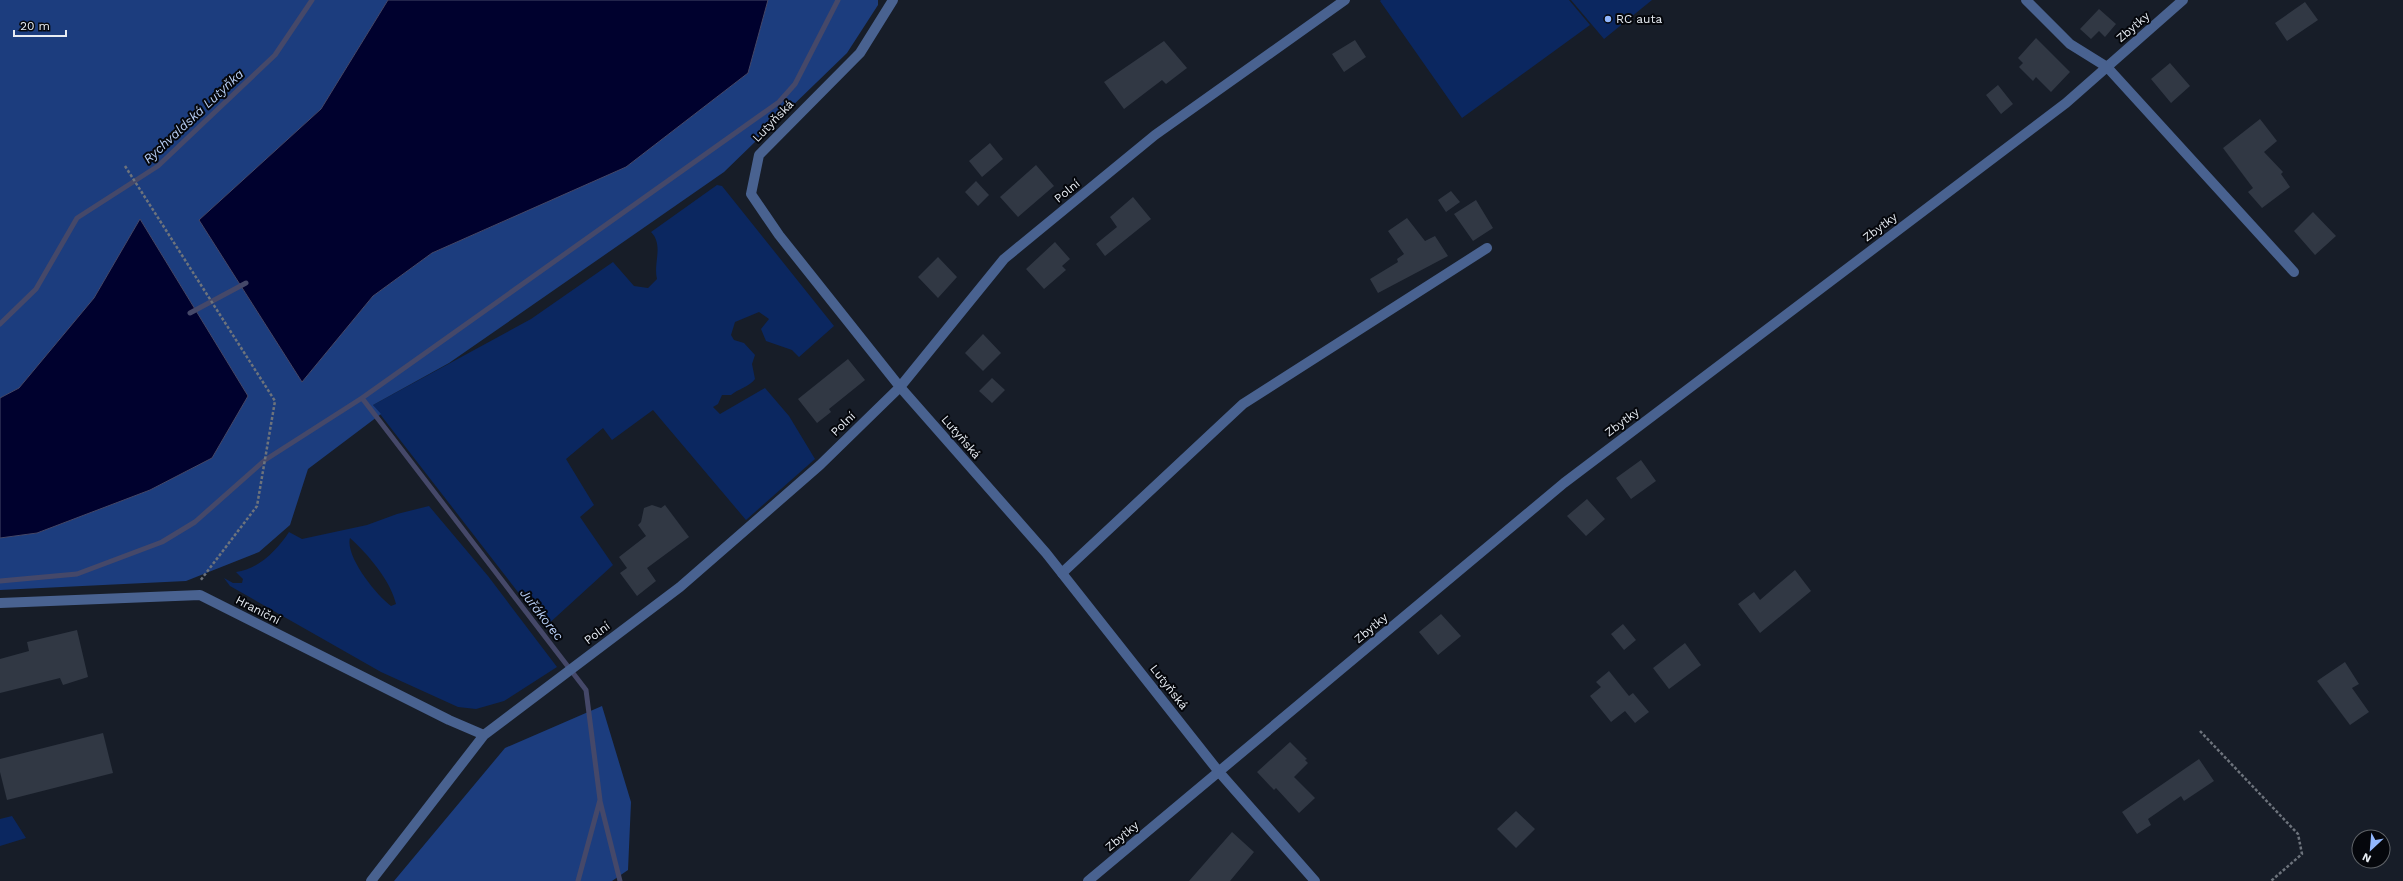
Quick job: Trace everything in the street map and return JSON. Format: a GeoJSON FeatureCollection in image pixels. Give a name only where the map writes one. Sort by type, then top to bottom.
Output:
{"type":"FeatureCollection","features":[{"type":"Feature","properties":{"kind":"street","name":"Lutyňská"},"geometry":{"type":"LineString","coordinates":[[893,0],[860,53],[759,155],[751,194],[779,235],[900,387],[1062,573],[1219,772],[1315,881]]}},
{"type":"Feature","properties":{"kind":"street","name":"Polní"},"geometry":{"type":"LineString","coordinates":[[371,881],[484,735],[680,587],[820,465],[900,387],[1004,259],[1155,135],[1345,0]]}},
{"type":"Feature","properties":{"kind":"street"},"geometry":{"type":"LineString","coordinates":[[2026,0],[2070,44],[2107,67],[2294,272]]}},
{"type":"Feature","properties":{"kind":"street","name":"Zbytky"},"geometry":{"type":"LineString","coordinates":[[1088,881],[1564,483],[2066,103],[2183,0]]}},
{"type":"Feature","properties":{"kind":"street"},"geometry":{"type":"LineString","coordinates":[[1062,573],[1243,404],[1487,248]]}},
{"type":"Feature","properties":{"kind":"street","name":"Hraniční"},"geometry":{"type":"LineString","coordinates":[[0,603],[200,595],[449,720],[484,735]]}},
{"type":"Feature","properties":{"kind":"path"},"geometry":{"type":"LineString","coordinates":[[125,166],[274,401],[257,506],[188,596]]}},
{"type":"Feature","properties":{"kind":"path"},"geometry":{"type":"LineString","coordinates":[[2200,731],[2298,834],[2302,854],[2271,881]]}},
{"type":"Feature","properties":{"kind":"shaded area"},"geometry":{"type":"Polygon","coordinates":[[[0,0],[388,0],[321,109],[199,220],[302,382],[373,296],[432,253],[626,167],[748,73],[768,0],[878,0],[878,5],[847,53],[724,172],[449,363],[373,405],[381,414],[308,469],[290,525],[259,552],[186,581],[0,590],[0,538],[37,533],[150,490],[212,458],[248,396],[140,219],[94,298],[19,388],[0,398],[0,0]]]}},
{"type":"Feature","properties":{"kind":"shaded area"},"geometry":{"type":"Polygon","coordinates":[[[388,0],[768,0],[748,73],[626,167],[432,253],[373,296],[302,382],[199,220],[321,109],[388,0]]]}},
{"type":"Feature","properties":{"kind":"shaded area"},"geometry":{"type":"Polygon","coordinates":[[[1569,0],[1590,25],[1462,118],[1380,1],[1569,0]]]}},
{"type":"Feature","properties":{"kind":"shaded area","name":"RC auta"},"geometry":{"type":"Polygon","coordinates":[[[1571,0],[1652,0],[1604,39],[1571,0]]]}},
{"type":"Feature","properties":{"kind":"shaded area"},"geometry":{"type":"Polygon","coordinates":[[[717,185],[722,186],[834,326],[799,357],[792,350],[766,341],[761,329],[769,319],[759,312],[735,322],[731,335],[734,340],[744,343],[755,355],[752,364],[755,379],[750,384],[731,395],[722,395],[718,404],[713,407],[720,414],[765,388],[789,416],[815,459],[746,520],[653,410],[612,440],[603,428],[566,459],[594,505],[580,517],[613,565],[545,627],[373,405],[531,319],[613,262],[634,286],[648,288],[657,279],[658,248],[655,237],[651,232],[717,185]]]}},
{"type":"Feature","properties":{"kind":"shaded area"},"geometry":{"type":"Polygon","coordinates":[[[140,219],[248,396],[212,458],[150,490],[37,533],[0,538],[0,398],[19,388],[94,298],[140,219]]]}},
{"type":"Feature","properties":{"kind":"shaded area"},"geometry":{"type":"Polygon","coordinates":[[[429,506],[488,576],[557,667],[504,701],[476,709],[458,707],[381,672],[230,586],[224,578],[233,583],[242,583],[243,579],[236,572],[252,567],[267,558],[289,532],[302,539],[367,525],[397,514],[429,506]],[[350,538],[352,555],[363,575],[385,601],[391,606],[396,604],[384,577],[371,559],[350,538]]]}},
{"type":"Feature","properties":{"kind":"shaded area"},"geometry":{"type":"Polygon","coordinates":[[[602,706],[631,802],[628,870],[612,881],[394,881],[505,748],[602,706]]]}},
{"type":"Feature","properties":{"kind":"shaded area"},"geometry":{"type":"Polygon","coordinates":[[[12,816],[26,838],[0,846],[0,819],[12,816]]]}},
{"type":"Feature","properties":{"kind":"building"},"geometry":{"type":"Polygon","coordinates":[[[2305,2],[2318,20],[2287,41],[2275,23],[2305,2]]]}},
{"type":"Feature","properties":{"kind":"building"},"geometry":{"type":"Polygon","coordinates":[[[2099,9],[2116,24],[2105,37],[2099,31],[2091,39],[2080,29],[2099,9]]]}},
{"type":"Feature","properties":{"kind":"building"},"geometry":{"type":"Polygon","coordinates":[[[2036,38],[2070,72],[2051,92],[2036,77],[2033,81],[2019,67],[2023,63],[2018,58],[2036,38]]]}},
{"type":"Feature","properties":{"kind":"building"},"geometry":{"type":"Polygon","coordinates":[[[1355,40],[1366,57],[1344,72],[1332,54],[1355,40]]]}},
{"type":"Feature","properties":{"kind":"building"},"geometry":{"type":"Polygon","coordinates":[[[1164,41],[1187,68],[1166,84],[1162,80],[1124,109],[1104,82],[1164,41]]]}},
{"type":"Feature","properties":{"kind":"building"},"geometry":{"type":"Polygon","coordinates":[[[2170,63],[2190,86],[2171,103],[2151,79],[2170,63]]]}},
{"type":"Feature","properties":{"kind":"building"},"geometry":{"type":"Polygon","coordinates":[[[1998,85],[2013,104],[2001,114],[1986,95],[1998,85]]]}},
{"type":"Feature","properties":{"kind":"building"},"geometry":{"type":"Polygon","coordinates":[[[2260,119],[2277,141],[2264,152],[2283,172],[2281,174],[2290,187],[2262,208],[2248,192],[2253,188],[2223,148],[2260,119]]]}},
{"type":"Feature","properties":{"kind":"building"},"geometry":{"type":"Polygon","coordinates":[[[990,143],[1003,159],[982,177],[969,161],[990,143]]]}},
{"type":"Feature","properties":{"kind":"building"},"geometry":{"type":"Polygon","coordinates":[[[1036,165],[1054,186],[1018,217],[1000,197],[1036,165]]]}},
{"type":"Feature","properties":{"kind":"building"},"geometry":{"type":"Polygon","coordinates":[[[976,181],[989,195],[978,206],[965,192],[976,181]]]}},
{"type":"Feature","properties":{"kind":"building"},"geometry":{"type":"Polygon","coordinates":[[[1451,191],[1460,202],[1446,212],[1438,200],[1451,191]]]}},
{"type":"Feature","properties":{"kind":"building"},"geometry":{"type":"Polygon","coordinates":[[[1133,197],[1151,219],[1105,256],[1096,244],[1117,227],[1110,217],[1133,197]]]}},
{"type":"Feature","properties":{"kind":"building"},"geometry":{"type":"Polygon","coordinates":[[[1476,200],[1493,228],[1473,241],[1454,214],[1476,200]]]}},
{"type":"Feature","properties":{"kind":"building"},"geometry":{"type":"Polygon","coordinates":[[[2313,212],[2336,236],[2315,255],[2294,231],[2313,212]]]}},
{"type":"Feature","properties":{"kind":"building"},"geometry":{"type":"Polygon","coordinates":[[[1407,218],[1425,241],[1435,236],[1448,256],[1378,293],[1370,279],[1398,262],[1397,259],[1404,254],[1388,231],[1407,218]]]}},
{"type":"Feature","properties":{"kind":"building"},"geometry":{"type":"Polygon","coordinates":[[[1055,242],[1070,259],[1062,266],[1066,270],[1044,289],[1026,269],[1055,242]]]}},
{"type":"Feature","properties":{"kind":"building"},"geometry":{"type":"Polygon","coordinates":[[[938,257],[957,277],[938,298],[918,277],[938,257]]]}},
{"type":"Feature","properties":{"kind":"building"},"geometry":{"type":"Polygon","coordinates":[[[983,334],[1001,353],[983,371],[965,353],[983,334]]]}},
{"type":"Feature","properties":{"kind":"building"},"geometry":{"type":"Polygon","coordinates":[[[848,359],[865,380],[829,409],[831,412],[817,423],[798,399],[848,359]]]}},
{"type":"Feature","properties":{"kind":"building"},"geometry":{"type":"Polygon","coordinates":[[[992,378],[1005,390],[992,403],[979,391],[992,378]]]}},
{"type":"Feature","properties":{"kind":"building"},"geometry":{"type":"Polygon","coordinates":[[[1641,460],[1656,481],[1631,499],[1616,478],[1641,460]]]}},
{"type":"Feature","properties":{"kind":"building"},"geometry":{"type":"Polygon","coordinates":[[[1587,499],[1605,519],[1586,536],[1567,516],[1587,499]]]}},
{"type":"Feature","properties":{"kind":"building"},"geometry":{"type":"Polygon","coordinates":[[[652,505],[661,508],[665,505],[689,537],[647,568],[656,581],[637,596],[620,573],[627,568],[619,557],[646,536],[638,525],[641,522],[644,508],[652,505]]]}},
{"type":"Feature","properties":{"kind":"building"},"geometry":{"type":"Polygon","coordinates":[[[1795,570],[1811,591],[1760,633],[1738,604],[1754,592],[1760,600],[1795,570]]]}},
{"type":"Feature","properties":{"kind":"building"},"geometry":{"type":"Polygon","coordinates":[[[1441,614],[1461,636],[1438,655],[1419,632],[1441,614]]]}},
{"type":"Feature","properties":{"kind":"building"},"geometry":{"type":"Polygon","coordinates":[[[1623,624],[1636,640],[1624,650],[1611,634],[1623,624]]]}},
{"type":"Feature","properties":{"kind":"building"},"geometry":{"type":"Polygon","coordinates":[[[77,630],[88,677],[63,685],[60,678],[0,693],[0,659],[29,651],[27,642],[77,630]]]}},
{"type":"Feature","properties":{"kind":"building"},"geometry":{"type":"Polygon","coordinates":[[[1685,643],[1701,665],[1669,689],[1653,668],[1685,643]]]}},
{"type":"Feature","properties":{"kind":"building"},"geometry":{"type":"Polygon","coordinates":[[[2345,662],[2359,684],[2352,688],[2369,712],[2350,725],[2317,681],[2345,662]]]}},
{"type":"Feature","properties":{"kind":"building"},"geometry":{"type":"Polygon","coordinates":[[[1609,671],[1629,696],[1633,693],[1649,712],[1635,723],[1625,711],[1611,722],[1590,696],[1601,687],[1596,682],[1609,671]]]}},
{"type":"Feature","properties":{"kind":"building"},"geometry":{"type":"Polygon","coordinates":[[[103,733],[113,773],[7,800],[0,772],[0,759],[103,733]]]}},
{"type":"Feature","properties":{"kind":"building"},"geometry":{"type":"Polygon","coordinates":[[[1290,742],[1307,759],[1305,760],[1308,763],[1294,777],[1315,798],[1299,813],[1276,788],[1274,790],[1257,772],[1290,742]]]}},
{"type":"Feature","properties":{"kind":"building"},"geometry":{"type":"Polygon","coordinates":[[[2199,759],[2214,781],[2184,801],[2181,796],[2148,819],[2151,825],[2137,834],[2122,812],[2199,759]]]}},
{"type":"Feature","properties":{"kind":"building"},"geometry":{"type":"Polygon","coordinates":[[[1516,811],[1535,829],[1516,848],[1497,829],[1516,811]]]}},
{"type":"Feature","properties":{"kind":"building"},"geometry":{"type":"Polygon","coordinates":[[[1232,832],[1254,852],[1230,881],[1189,881],[1232,832]]]}},
{"type":"Feature","properties":{"kind":"waterway","name":"Rychvaldská Lutyňka"},"geometry":{"type":"LineString","coordinates":[[0,324],[36,289],[77,218],[158,166],[275,55],[312,0]]}},
{"type":"Feature","properties":{"kind":"waterway"},"geometry":{"type":"LineString","coordinates":[[0,581],[77,574],[162,542],[195,522],[265,460],[362,398],[779,102],[795,84],[838,0]]}},
{"type":"Feature","properties":{"kind":"waterway"},"geometry":{"type":"LineString","coordinates":[[190,313],[246,283]]}},
{"type":"Feature","properties":{"kind":"waterway","name":"Juřákorec"},"geometry":{"type":"LineString","coordinates":[[362,398],[586,690],[600,800],[578,881]]}},
{"type":"Feature","properties":{"kind":"waterway"},"geometry":{"type":"LineString","coordinates":[[600,801],[620,881]]}},
{"type":"Feature","properties":{"kind":"place","name":"RC auta"},"geometry":{"type":"Point","coordinates":[1608,19]}}]}
